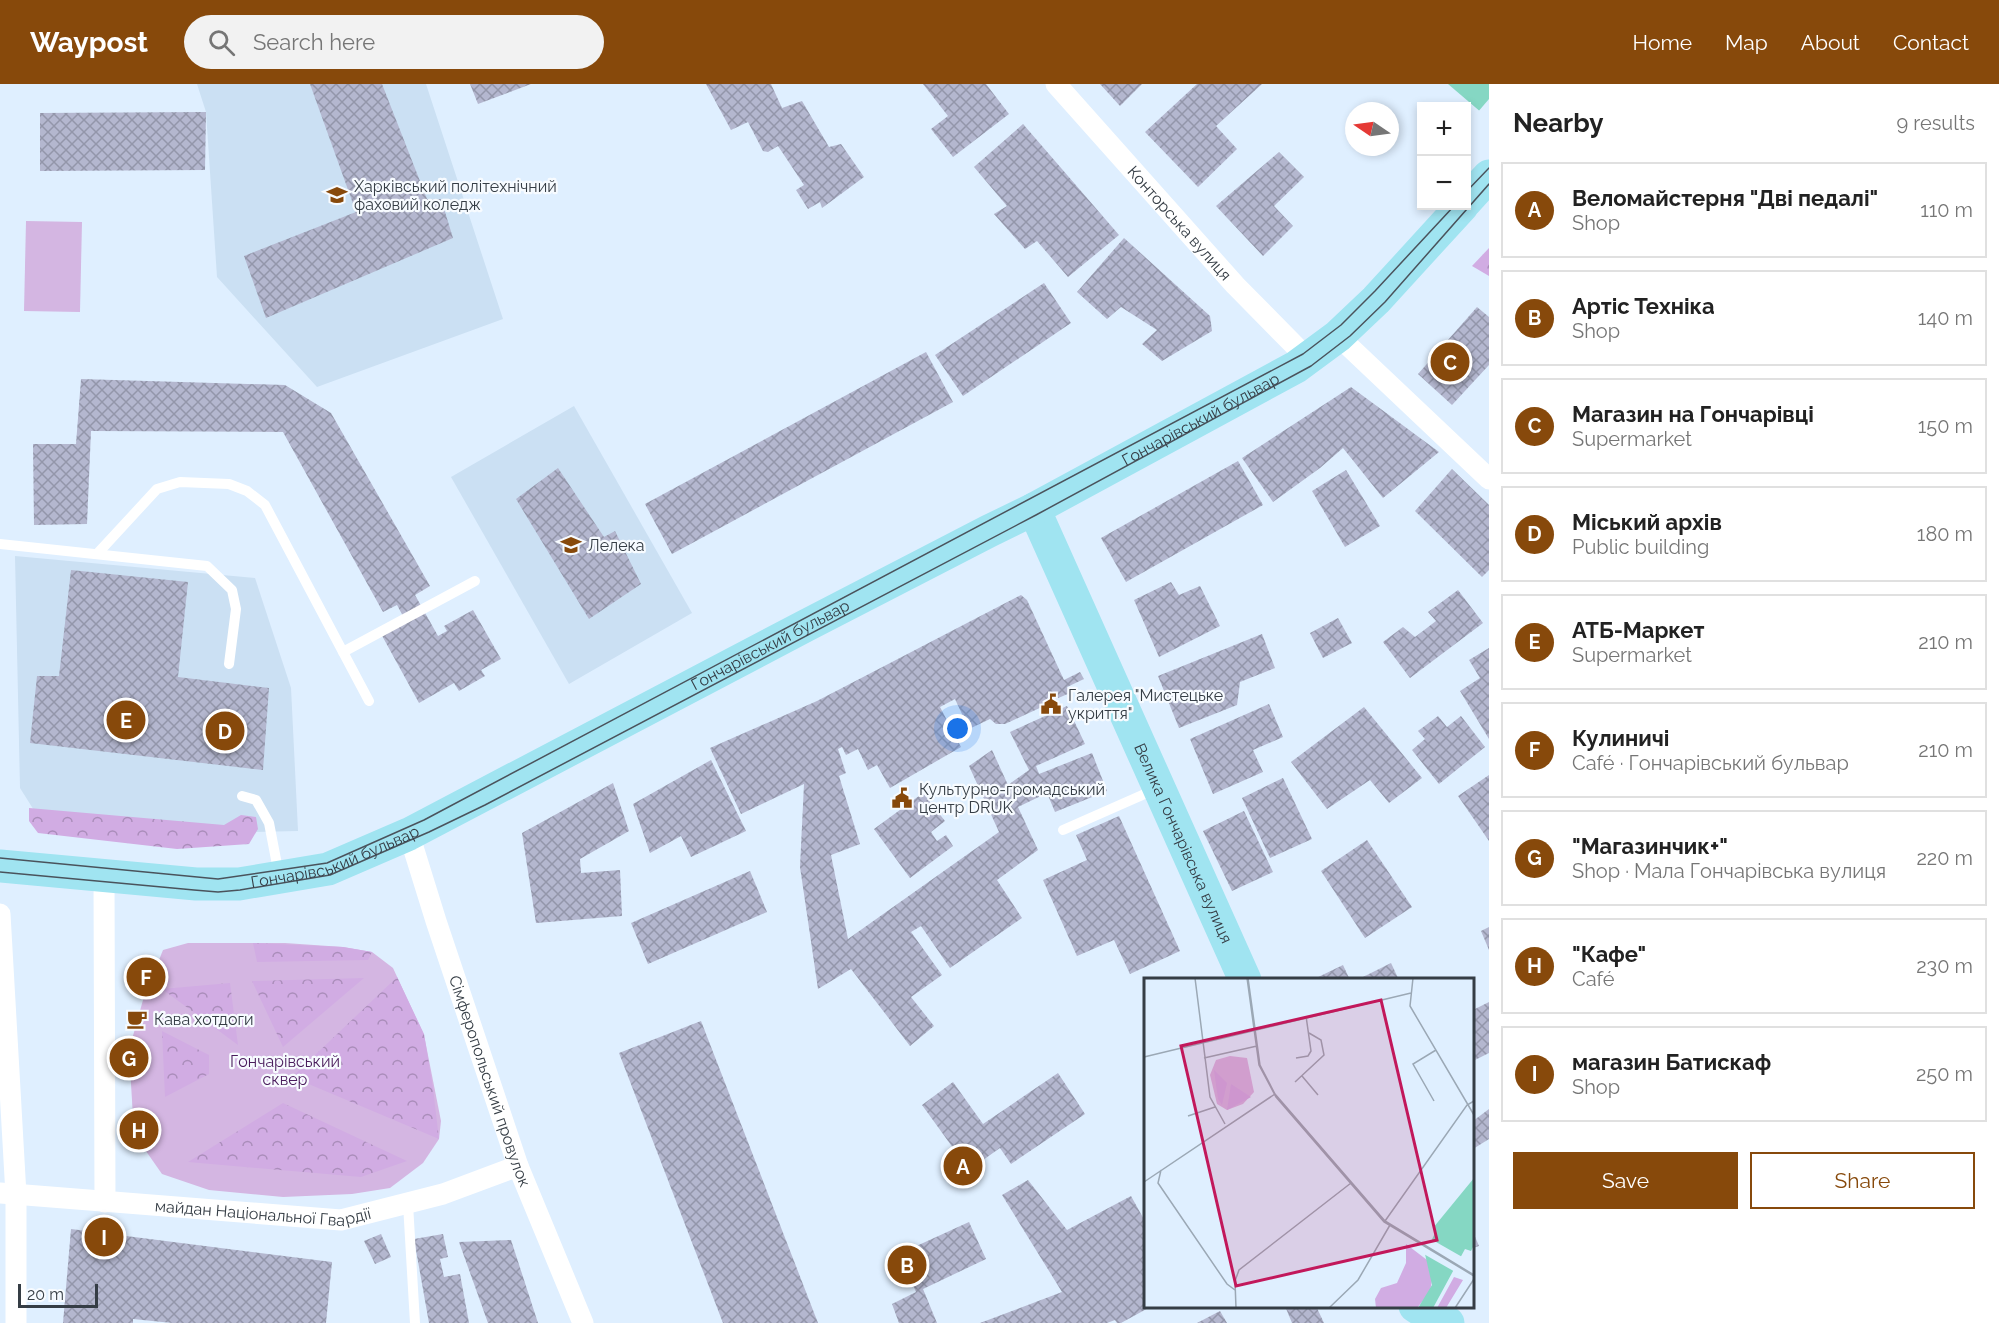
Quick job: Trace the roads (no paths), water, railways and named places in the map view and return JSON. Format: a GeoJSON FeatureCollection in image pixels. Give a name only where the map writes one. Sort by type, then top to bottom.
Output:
{"type":"FeatureCollection","features":[{"type":"Feature","properties":{"kind":"main road"},"geometry":{"type":"LineString","coordinates":[[1471,196],[1489,176]]}},
{"type":"Feature","properties":{"kind":"main road","name":"Гончарівський бульвар"},"geometry":{"type":"LineString","coordinates":[[0,866],[219,885],[280,878],[328,869],[409,834],[828,614],[1034,509],[1296,367],[1338,336],[1376,300],[1458,210]]}},
{"type":"Feature","properties":{"kind":"main road","name":"Велика Гончарівська вулиця"},"geometry":{"type":"LineString","coordinates":[[1034,509],[1244,978]]}},
{"type":"Feature","properties":{"kind":"main road"},"geometry":{"type":"LineString","coordinates":[[1418,1308],[1448,1323]]}},
{"type":"Feature","properties":{"kind":"street","name":"Конторська вулиця"},"geometry":{"type":"LineString","coordinates":[[1056,84],[1235,285],[1308,359]]}},
{"type":"Feature","properties":{"kind":"street"},"geometry":{"type":"LineString","coordinates":[[1338,336],[1489,479]]}},
{"type":"Feature","properties":{"kind":"street","name":"Сімферопольський провулок"},"geometry":{"type":"LineString","coordinates":[[409,834],[518,1166],[583,1323]]}},
{"type":"Feature","properties":{"kind":"street"},"geometry":{"type":"LineString","coordinates":[[104,876],[105,1202]]}},
{"type":"Feature","properties":{"kind":"street"},"geometry":{"type":"LineString","coordinates":[[0,914],[8,1194],[16,1323]]}},
{"type":"Feature","properties":{"kind":"street","name":"майдан Національної Гвардії"},"geometry":{"type":"LineString","coordinates":[[8,1194],[341,1220],[443,1194],[518,1166]]}},
{"type":"Feature","properties":{"kind":"lane"},"geometry":{"type":"LineString","coordinates":[[97,554],[157,489],[180,482],[229,484],[247,491],[265,505],[369,701]]}},
{"type":"Feature","properties":{"kind":"lane"},"geometry":{"type":"LineString","coordinates":[[0,544],[207,566],[232,590],[236,609],[229,664]]}},
{"type":"Feature","properties":{"kind":"lane"},"geometry":{"type":"LineString","coordinates":[[343,652],[475,581]]}},
{"type":"Feature","properties":{"kind":"lane"},"geometry":{"type":"LineString","coordinates":[[1063,830],[1159,788]]}},
{"type":"Feature","properties":{"kind":"lane"},"geometry":{"type":"LineString","coordinates":[[242,796],[256,800],[269,823],[280,878]]}},
{"type":"Feature","properties":{"kind":"lane"},"geometry":{"type":"LineString","coordinates":[[408,1204],[415,1323]]}},
{"type":"Feature","properties":{"kind":"tram line"},"geometry":{"type":"LineString","coordinates":[[1471,187],[1489,168]]}},
{"type":"Feature","properties":{"kind":"tram line"},"geometry":{"type":"LineString","coordinates":[[0,872],[218,892],[240,890],[330,875],[429,832],[485,805],[1036,515],[1311,366],[1350,336],[1385,302],[1489,184]]}},
{"type":"Feature","properties":{"kind":"tram line"},"geometry":{"type":"LineString","coordinates":[[0,858],[218,879],[327,863],[424,820],[1303,354],[1341,325],[1450,210]]}},
{"type":"Feature","properties":{"kind":"place","name":"Харківський політехнічний фаховий коледж"},"geometry":{"type":"Point","coordinates":[337,195]}},
{"type":"Feature","properties":{"kind":"place","name":"Магазин на Гончарівці"},"geometry":{"type":"Point","coordinates":[1450,362]}},
{"type":"Feature","properties":{"kind":"place","name":"Лелека"},"geometry":{"type":"Point","coordinates":[571,545]}},
{"type":"Feature","properties":{"kind":"place","name":"Галерея \"Мистецьке укриття\""},"geometry":{"type":"Point","coordinates":[1051,704]}},
{"type":"Feature","properties":{"kind":"place","name":"АТБ-Маркет"},"geometry":{"type":"Point","coordinates":[126,720]}},
{"type":"Feature","properties":{"kind":"place","name":"Міський архів"},"geometry":{"type":"Point","coordinates":[225,731]}},
{"type":"Feature","properties":{"kind":"place","name":"Культурно-громадський центр DRUK"},"geometry":{"type":"Point","coordinates":[902,798]}},
{"type":"Feature","properties":{"kind":"place","name":"Кулиничі"},"geometry":{"type":"Point","coordinates":[146,977]}},
{"type":"Feature","properties":{"kind":"place","name":"Кава хотдоги"},"geometry":{"type":"Point","coordinates":[137,1019]}},
{"type":"Feature","properties":{"kind":"place","name":"\"Магазинчик+\""},"geometry":{"type":"Point","coordinates":[129,1058]}},
{"type":"Feature","properties":{"kind":"place","name":"\"Кафе\""},"geometry":{"type":"Point","coordinates":[139,1130]}},
{"type":"Feature","properties":{"kind":"place","name":"Веломайстерня \"Дві педалі\""},"geometry":{"type":"Point","coordinates":[963,1166]}},
{"type":"Feature","properties":{"kind":"place","name":"магазин Батискаф"},"geometry":{"type":"Point","coordinates":[104,1237]}},
{"type":"Feature","properties":{"kind":"place","name":"Артіс Техніка"},"geometry":{"type":"Point","coordinates":[907,1265]}},
{"type":"Feature","properties":{"kind":"park label","name":"Гончарівський сквер"},"geometry":{"type":"Point","coordinates":[285,1070]}}]}
